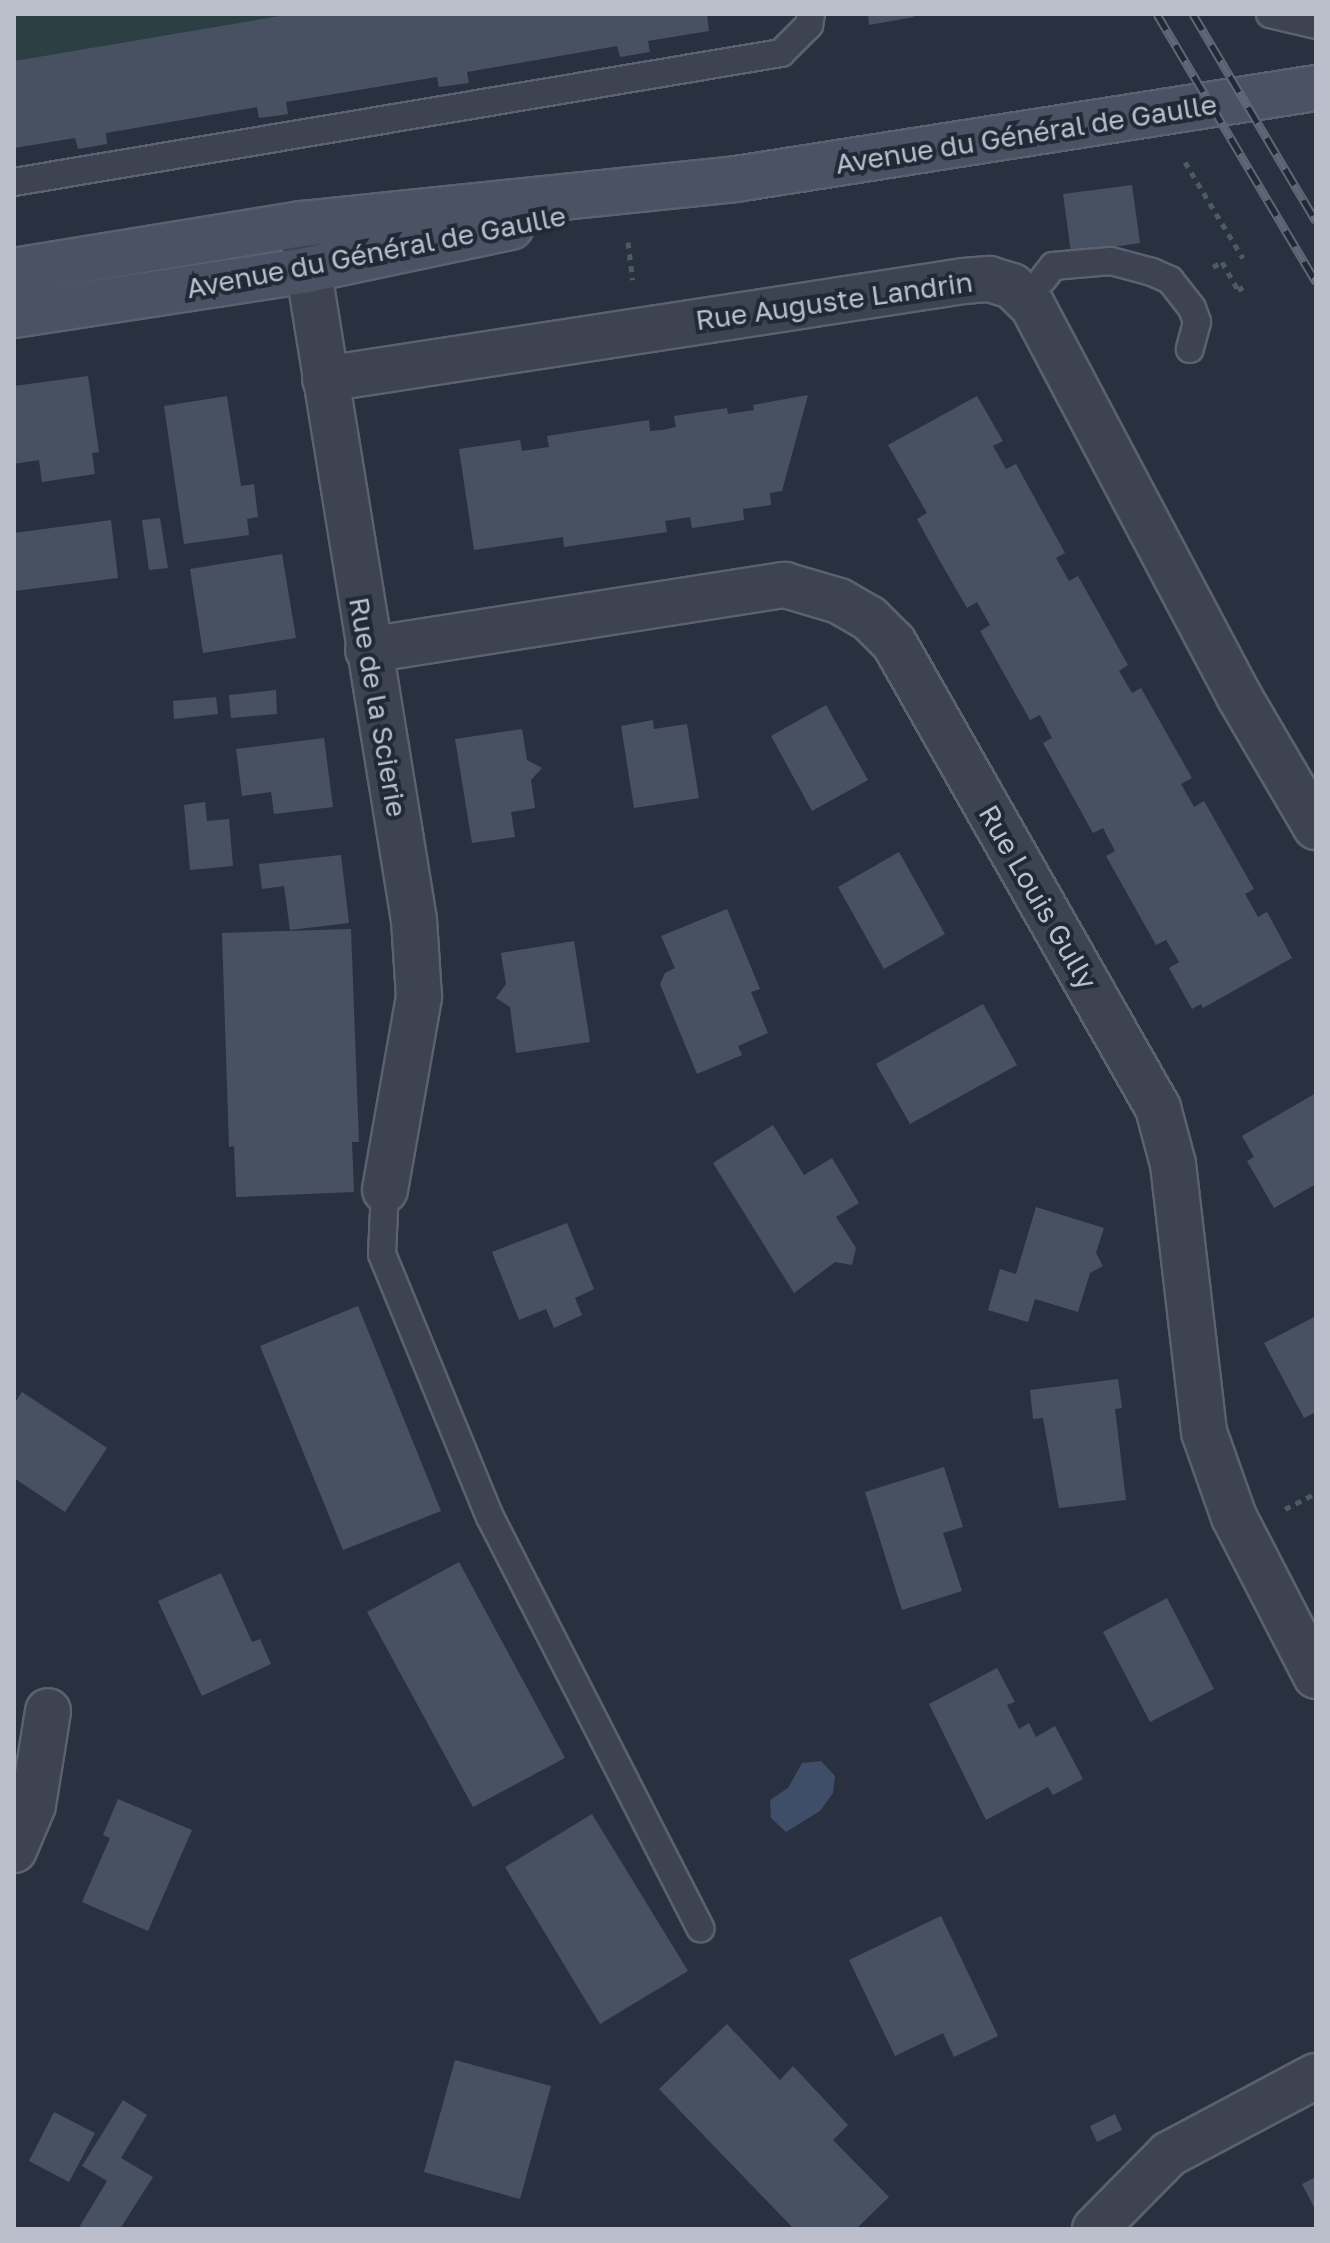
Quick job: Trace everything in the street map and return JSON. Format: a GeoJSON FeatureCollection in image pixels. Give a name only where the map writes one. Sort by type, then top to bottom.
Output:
{"type":"FeatureCollection","features":[{"type":"Feature","properties":{"kind":"main road","name":"Avenue du Général de Gaulle"},"geometry":{"type":"LineString","coordinates":[[14,271],[301,224],[736,179],[1316,88]]}},
{"type":"Feature","properties":{"kind":"main road","name":"Avenue du Général de Gaulle"},"geometry":{"type":"LineString","coordinates":[[14,315],[307,270],[736,179]]}},
{"type":"Feature","properties":{"kind":"street","name":"Rue de la Scierie"},"geometry":{"type":"LineString","coordinates":[[301,224],[414,920],[419,997],[385,1190]]}},
{"type":"Feature","properties":{"kind":"street","name":"Rue Auguste Landrin"},"geometry":{"type":"LineString","coordinates":[[325,379],[964,281],[989,279],[1012,286],[1032,305],[1239,696],[1316,827]]}},
{"type":"Feature","properties":{"kind":"street","name":"Rue Louis Gully"},"geometry":{"type":"LineString","coordinates":[[368,650],[785,585],[839,601],[869,618],[894,643],[1158,1108],[1173,1164],[1204,1432],[1234,1517],[1316,1676]]}},
{"type":"Feature","properties":{"kind":"street"},"geometry":{"type":"LineString","coordinates":[[14,1850],[33,1805],[48,1711]]}},
{"type":"Feature","properties":{"kind":"street"},"geometry":{"type":"LineString","coordinates":[[1095,2229],[1169,2154],[1316,2076]]}},
{"type":"Feature","properties":{"kind":"lane"},"geometry":{"type":"LineString","coordinates":[[14,182],[781,53],[809,25],[811,14]]}},
{"type":"Feature","properties":{"kind":"lane"},"geometry":{"type":"LineString","coordinates":[[1270,14],[1304,21]]}},
{"type":"Feature","properties":{"kind":"lane"},"geometry":{"type":"LineString","coordinates":[[1043,279],[1053,266],[1111,261],[1161,276],[1192,308],[1197,322],[1190,349]]}},
{"type":"Feature","properties":{"kind":"lane"},"geometry":{"type":"LineString","coordinates":[[385,1190],[382,1254],[490,1517],[700,1928]]}},
{"type":"Feature","properties":{"kind":"path"},"geometry":{"type":"LineString","coordinates":[[1175,159],[1189,164],[1243,258]]}},
{"type":"Feature","properties":{"kind":"green space"},"geometry":{"type":"Polygon","coordinates":[[[14,14],[291,14],[14,61],[14,14]]]}},
{"type":"Feature","properties":{"kind":"water"},"geometry":{"type":"Polygon","coordinates":[[[821,1761],[835,1776],[833,1793],[820,1811],[786,1832],[771,1818],[770,1800],[788,1788],[802,1763],[821,1761]]]}},
{"type":"Feature","properties":{"kind":"building"},"geometry":{"type":"Polygon","coordinates":[[[291,14],[707,14],[709,31],[648,41],[650,52],[620,57],[617,46],[467,72],[469,83],[439,87],[437,77],[286,102],[288,114],[259,118],[257,107],[106,133],[107,144],[78,149],[75,138],[14,148],[14,61],[291,14]]]}},
{"type":"Feature","properties":{"kind":"building"},"geometry":{"type":"Polygon","coordinates":[[[868,14],[913,14],[914,17],[869,25],[868,14]]]}},
{"type":"Feature","properties":{"kind":"building"},"geometry":{"type":"Polygon","coordinates":[[[1132,185],[1140,243],[1071,253],[1063,194],[1132,185]]]}},
{"type":"Feature","properties":{"kind":"building"},"geometry":{"type":"Polygon","coordinates":[[[88,376],[99,452],[92,453],[95,474],[42,482],[39,460],[14,464],[14,386],[88,376]]]}},
{"type":"Feature","properties":{"kind":"building"},"geometry":{"type":"Polygon","coordinates":[[[808,395],[782,491],[770,493],[771,505],[743,509],[744,520],[692,528],[690,517],[665,521],[667,532],[564,547],[563,537],[474,550],[459,449],[520,440],[522,451],[549,447],[547,436],[649,420],[650,431],[662,430],[676,427],[674,416],[727,408],[728,414],[754,410],[753,405],[808,395]]]}},
{"type":"Feature","properties":{"kind":"building"},"geometry":{"type":"Polygon","coordinates":[[[227,396],[241,486],[254,484],[258,517],[247,519],[249,535],[184,544],[164,406],[227,396]]]}},
{"type":"Feature","properties":{"kind":"building"},"geometry":{"type":"Polygon","coordinates":[[[977,396],[1003,441],[993,446],[1006,469],[1016,464],[1065,553],[1056,558],[1069,581],[1078,576],[1128,665],[1119,671],[1132,693],[1141,688],[1192,778],[1181,784],[1194,807],[1204,801],[1254,889],[1245,894],[1258,917],[1267,912],[1292,958],[1203,1008],[1201,1004],[1192,1009],[1169,968],[1179,962],[1166,940],[1156,945],[1106,856],[1115,851],[1103,828],[1093,833],[1043,743],[1052,738],[1040,715],[1030,720],[980,631],[990,625],[977,602],[967,608],[941,563],[917,519],[927,513],[888,445],[977,396]]]}},
{"type":"Feature","properties":{"kind":"building"},"geometry":{"type":"Polygon","coordinates":[[[160,518],[168,568],[149,570],[142,520],[160,518]]]}},
{"type":"Feature","properties":{"kind":"building"},"geometry":{"type":"Polygon","coordinates":[[[111,520],[118,578],[14,591],[14,533],[111,520]]]}},
{"type":"Feature","properties":{"kind":"building"},"geometry":{"type":"Polygon","coordinates":[[[282,554],[296,638],[203,653],[190,569],[282,554]]]}},
{"type":"Feature","properties":{"kind":"building"},"geometry":{"type":"Polygon","coordinates":[[[276,690],[277,714],[231,718],[229,695],[276,690]]]}},
{"type":"Feature","properties":{"kind":"building"},"geometry":{"type":"Polygon","coordinates":[[[216,697],[218,714],[174,719],[173,701],[216,697]]]}},
{"type":"Feature","properties":{"kind":"building"},"geometry":{"type":"Polygon","coordinates":[[[826,705],[868,780],[812,811],[771,736],[826,705]]]}},
{"type":"Feature","properties":{"kind":"building"},"geometry":{"type":"Polygon","coordinates":[[[653,720],[654,729],[687,724],[699,798],[634,808],[621,726],[653,720]]]}},
{"type":"Feature","properties":{"kind":"building"},"geometry":{"type":"Polygon","coordinates":[[[522,729],[527,760],[542,768],[531,780],[535,808],[511,812],[515,837],[472,843],[455,739],[522,729]]]}},
{"type":"Feature","properties":{"kind":"building"},"geometry":{"type":"Polygon","coordinates":[[[324,738],[333,807],[274,814],[271,792],[242,796],[236,749],[324,738]]]}},
{"type":"Feature","properties":{"kind":"building"},"geometry":{"type":"Polygon","coordinates":[[[205,802],[207,821],[229,819],[233,866],[190,870],[184,805],[205,802]]]}},
{"type":"Feature","properties":{"kind":"building"},"geometry":{"type":"Polygon","coordinates":[[[899,852],[945,934],[884,969],[838,887],[899,852]]]}},
{"type":"Feature","properties":{"kind":"building"},"geometry":{"type":"Polygon","coordinates":[[[341,855],[349,923],[290,930],[284,886],[262,889],[259,864],[341,855]]]}},
{"type":"Feature","properties":{"kind":"building"},"geometry":{"type":"Polygon","coordinates":[[[727,909],[760,989],[751,992],[768,1033],[738,1046],[742,1055],[697,1074],[660,984],[665,973],[675,968],[661,936],[727,909]]]}},
{"type":"Feature","properties":{"kind":"building"},"geometry":{"type":"Polygon","coordinates":[[[351,929],[359,1142],[352,1142],[354,1192],[236,1197],[234,1146],[229,1147],[222,933],[351,929]]]}},
{"type":"Feature","properties":{"kind":"building"},"geometry":{"type":"Polygon","coordinates":[[[574,941],[590,1042],[516,1053],[510,1007],[496,998],[506,984],[501,953],[574,941]]]}},
{"type":"Feature","properties":{"kind":"building"},"geometry":{"type":"Polygon","coordinates":[[[983,1004],[1017,1065],[910,1124],[876,1064],[983,1004]]]}},
{"type":"Feature","properties":{"kind":"building"},"geometry":{"type":"Polygon","coordinates":[[[1316,1093],[1316,1184],[1274,1208],[1247,1161],[1254,1157],[1242,1136],[1316,1093]]]}},
{"type":"Feature","properties":{"kind":"building"},"geometry":{"type":"Polygon","coordinates":[[[773,1125],[804,1175],[832,1158],[859,1203],[836,1217],[856,1248],[852,1265],[835,1262],[794,1293],[713,1163],[773,1125]]]}},
{"type":"Feature","properties":{"kind":"building"},"geometry":{"type":"Polygon","coordinates":[[[1036,1207],[1104,1228],[1096,1253],[1103,1266],[1090,1273],[1078,1312],[1035,1299],[1028,1322],[988,1310],[1000,1269],[1016,1274],[1036,1207]]]}},
{"type":"Feature","properties":{"kind":"building"},"geometry":{"type":"Polygon","coordinates":[[[567,1223],[594,1289],[575,1298],[582,1315],[554,1328],[546,1309],[519,1320],[492,1252],[567,1223]]]}},
{"type":"Feature","properties":{"kind":"building"},"geometry":{"type":"Polygon","coordinates":[[[358,1306],[441,1511],[343,1550],[260,1346],[358,1306]]]}},
{"type":"Feature","properties":{"kind":"building"},"geometry":{"type":"Polygon","coordinates":[[[1316,1316],[1316,1412],[1304,1418],[1264,1343],[1316,1316]]]}},
{"type":"Feature","properties":{"kind":"building"},"geometry":{"type":"Polygon","coordinates":[[[1118,1379],[1122,1408],[1115,1409],[1126,1500],[1059,1508],[1043,1418],[1033,1419],[1030,1390],[1118,1379]]]}},
{"type":"Feature","properties":{"kind":"building"},"geometry":{"type":"Polygon","coordinates":[[[22,1392],[107,1448],[65,1512],[14,1478],[14,1404],[22,1392]]]}},
{"type":"Feature","properties":{"kind":"building"},"geometry":{"type":"Polygon","coordinates":[[[944,1467],[963,1527],[943,1533],[962,1591],[902,1610],[865,1492],[944,1467]]]}},
{"type":"Feature","properties":{"kind":"building"},"geometry":{"type":"Polygon","coordinates":[[[459,1562],[565,1758],[473,1807],[367,1612],[459,1562]]]}},
{"type":"Feature","properties":{"kind":"building"},"geometry":{"type":"Polygon","coordinates":[[[221,1573],[252,1642],[260,1639],[271,1664],[202,1696],[158,1601],[221,1573]]]}},
{"type":"Feature","properties":{"kind":"building"},"geometry":{"type":"Polygon","coordinates":[[[1167,1598],[1214,1689],[1150,1722],[1103,1632],[1167,1598]]]}},
{"type":"Feature","properties":{"kind":"building"},"geometry":{"type":"Polygon","coordinates":[[[997,1668],[1015,1702],[1007,1705],[1019,1729],[1029,1723],[1036,1737],[1055,1726],[1083,1779],[1053,1795],[1048,1787],[986,1820],[929,1704],[997,1668]]]}},
{"type":"Feature","properties":{"kind":"building"},"geometry":{"type":"Polygon","coordinates":[[[118,1799],[192,1830],[148,1931],[82,1902],[110,1838],[103,1835],[118,1799]]]}},
{"type":"Feature","properties":{"kind":"building"},"geometry":{"type":"Polygon","coordinates":[[[592,1814],[688,1971],[600,2024],[505,1867],[592,1814]]]}},
{"type":"Feature","properties":{"kind":"building"},"geometry":{"type":"Polygon","coordinates":[[[941,1916],[998,2036],[954,2057],[943,2033],[895,2056],[849,1960],[941,1916]]]}},
{"type":"Feature","properties":{"kind":"building"},"geometry":{"type":"Polygon","coordinates":[[[727,2024],[780,2080],[793,2066],[848,2125],[833,2140],[889,2197],[856,2229],[794,2229],[659,2089],[727,2024]]]}},
{"type":"Feature","properties":{"kind":"building"},"geometry":{"type":"Polygon","coordinates":[[[455,2060],[551,2086],[520,2199],[424,2172],[455,2060]]]}},
{"type":"Feature","properties":{"kind":"building"},"geometry":{"type":"Polygon","coordinates":[[[123,2100],[147,2115],[121,2158],[153,2177],[120,2229],[78,2229],[107,2181],[82,2166],[123,2100]]]}},
{"type":"Feature","properties":{"kind":"building"},"geometry":{"type":"Polygon","coordinates":[[[54,2112],[95,2133],[69,2182],[29,2161],[54,2112]]]}},
{"type":"Feature","properties":{"kind":"building"},"geometry":{"type":"Polygon","coordinates":[[[1115,2114],[1122,2130],[1097,2142],[1090,2126],[1115,2114]]]}},
{"type":"Feature","properties":{"kind":"building"},"geometry":{"type":"Polygon","coordinates":[[[1316,2177],[1316,2211],[1302,2184],[1316,2177]]]}},
{"type":"Feature","properties":{"kind":"railway"},"geometry":{"type":"LineString","coordinates":[[1157,14],[1316,282]]}},
{"type":"Feature","properties":{"kind":"railway"},"geometry":{"type":"LineString","coordinates":[[1193,14],[1316,221]]}}]}
